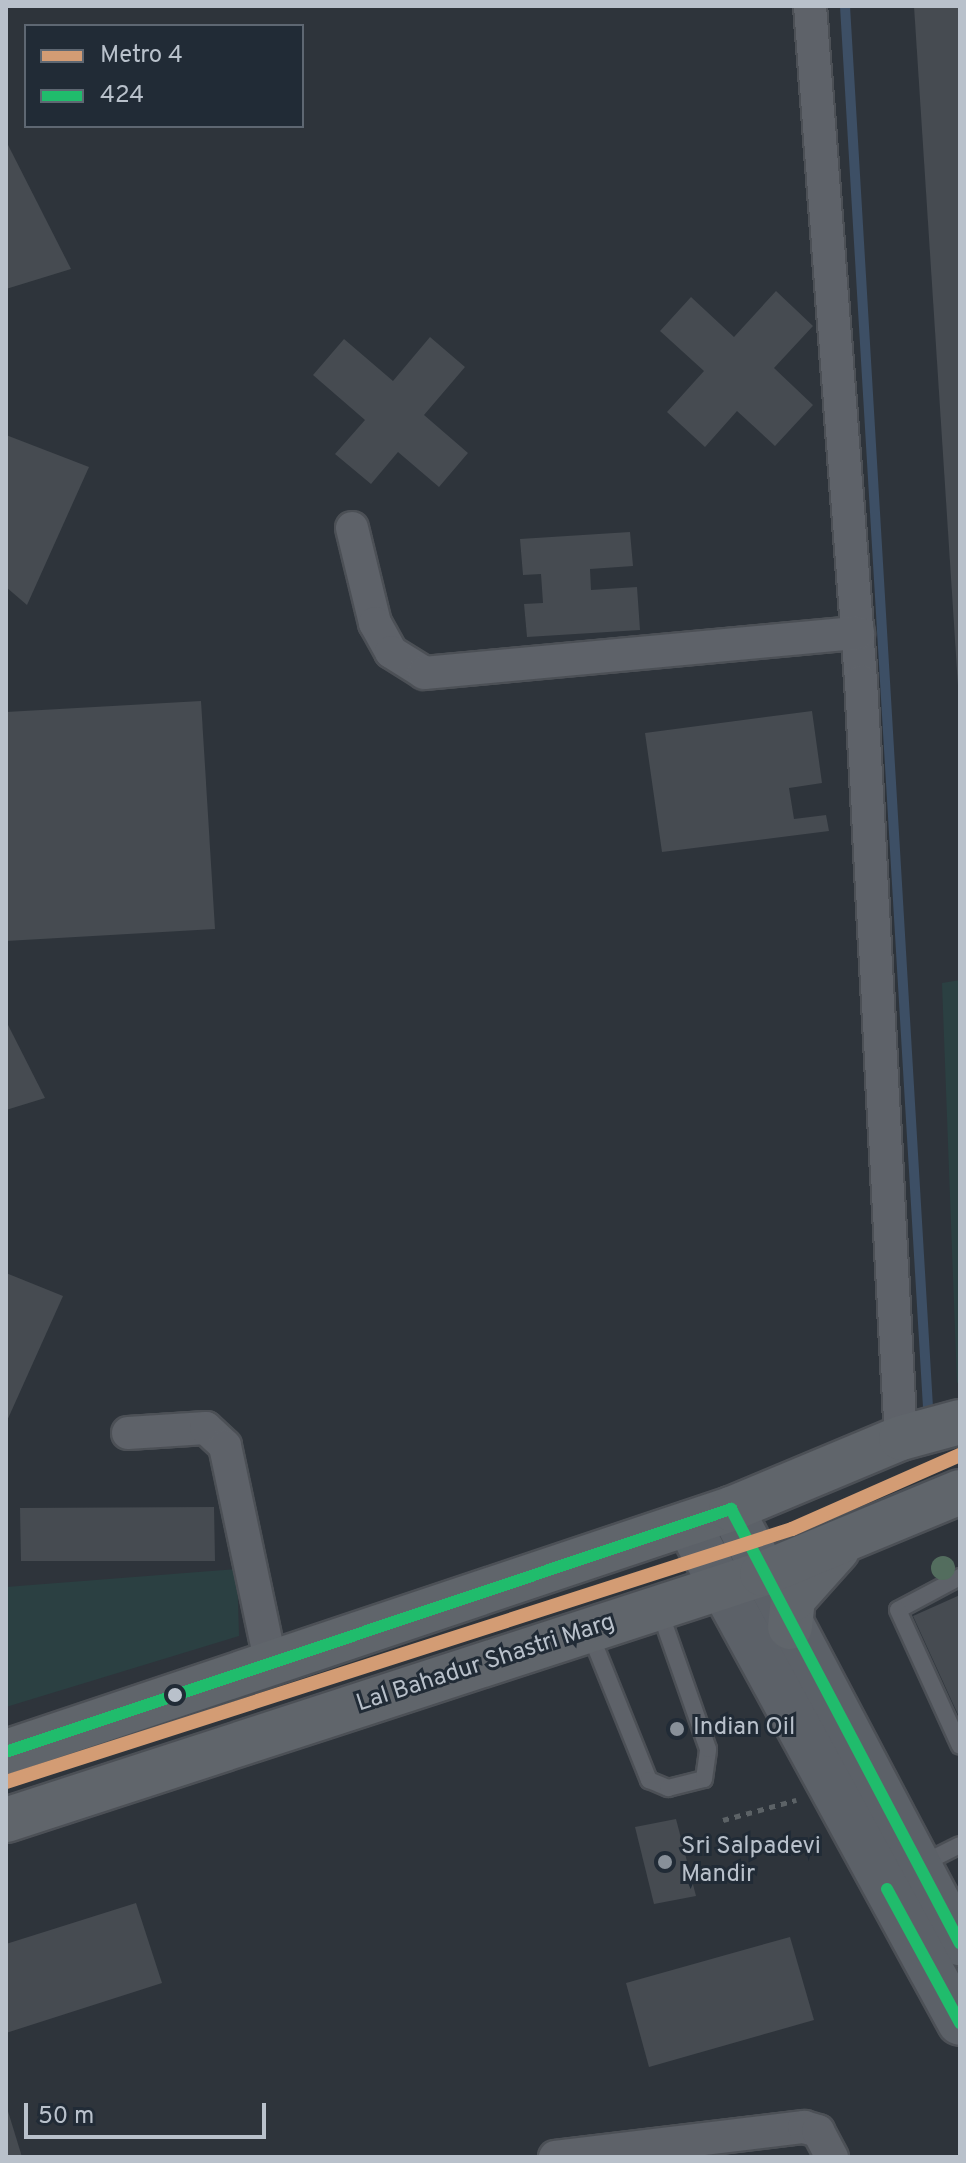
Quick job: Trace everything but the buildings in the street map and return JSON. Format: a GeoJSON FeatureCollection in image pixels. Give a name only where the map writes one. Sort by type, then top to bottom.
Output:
{"type":"FeatureCollection","features":[{"type":"Feature","properties":{"kind":"main road"},"geometry":{"type":"LineString","coordinates":[[6,1752],[688,1524],[901,1438],[960,1422]]}},
{"type":"Feature","properties":{"kind":"main road","name":"Lal Bahadur Shastri Marg"},"geometry":{"type":"LineString","coordinates":[[6,1820],[741,1581],[960,1492]]}},
{"type":"Feature","properties":{"kind":"main road"},"geometry":{"type":"LineString","coordinates":[[790,1627],[805,1580],[850,1537]]}},
{"type":"Feature","properties":{"kind":"street"},"geometry":{"type":"LineString","coordinates":[[810,6],[858,633],[901,1438]]}},
{"type":"Feature","properties":{"kind":"street"},"geometry":{"type":"LineString","coordinates":[[352,528],[375,623],[391,652],[424,673],[858,633]]}},
{"type":"Feature","properties":{"kind":"street"},"geometry":{"type":"LineString","coordinates":[[128,1433],[206,1428],[225,1446],[271,1664]]}},
{"type":"Feature","properties":{"kind":"street"},"geometry":{"type":"LineString","coordinates":[[731,1509],[741,1581],[832,1790],[960,2023]]}},
{"type":"Feature","properties":{"kind":"street"},"geometry":{"type":"LineString","coordinates":[[688,1524],[741,1581],[790,1627],[960,1943]]}},
{"type":"Feature","properties":{"kind":"street"},"geometry":{"type":"LineString","coordinates":[[555,2157],[804,2127],[818,2131],[832,2157]]}},
{"type":"Feature","properties":{"kind":"lane"},"geometry":{"type":"LineString","coordinates":[[960,1577],[898,1610],[960,1746]]}},
{"type":"Feature","properties":{"kind":"lane"},"geometry":{"type":"LineString","coordinates":[[589,1631],[649,1780],[668,1788],[704,1779],[708,1749],[658,1608]]}},
{"type":"Feature","properties":{"kind":"lane"},"geometry":{"type":"LineString","coordinates":[[918,1866],[960,1845]]}},
{"type":"Feature","properties":{"kind":"path"},"geometry":{"type":"LineString","coordinates":[[723,1820],[832,1790]]}},
{"type":"Feature","properties":{"kind":"green space"},"geometry":{"type":"Polygon","coordinates":[[[960,980],[960,1382],[957,1383],[942,983],[960,980]]]}},
{"type":"Feature","properties":{"kind":"green space"},"geometry":{"type":"Polygon","coordinates":[[[237,1569],[239,1636],[6,1707],[6,1587],[237,1569]]]}},
{"type":"Feature","properties":{"kind":"waterway"},"geometry":{"type":"LineString","coordinates":[[845,6],[928,1407]]}},
{"type":"Feature","properties":{"kind":"metro line","name":"4"},"geometry":{"type":"LineString","coordinates":[[6,1782],[792,1529],[960,1455]]}},
{"type":"Feature","properties":{"kind":"transit line","name":"424"},"geometry":{"type":"LineString","coordinates":[[6,1752],[731,1509],[960,1943]]}},
{"type":"Feature","properties":{"kind":"transit line","name":"424"},"geometry":{"type":"LineString","coordinates":[[887,1889],[960,2023]]}},
{"type":"Feature","properties":{"kind":"place","name":"Indian Oil"},"geometry":{"type":"Point","coordinates":[677,1729]}},
{"type":"Feature","properties":{"kind":"place","name":"Sri Salpadevi Mandir"},"geometry":{"type":"Point","coordinates":[665,1862]}}]}
